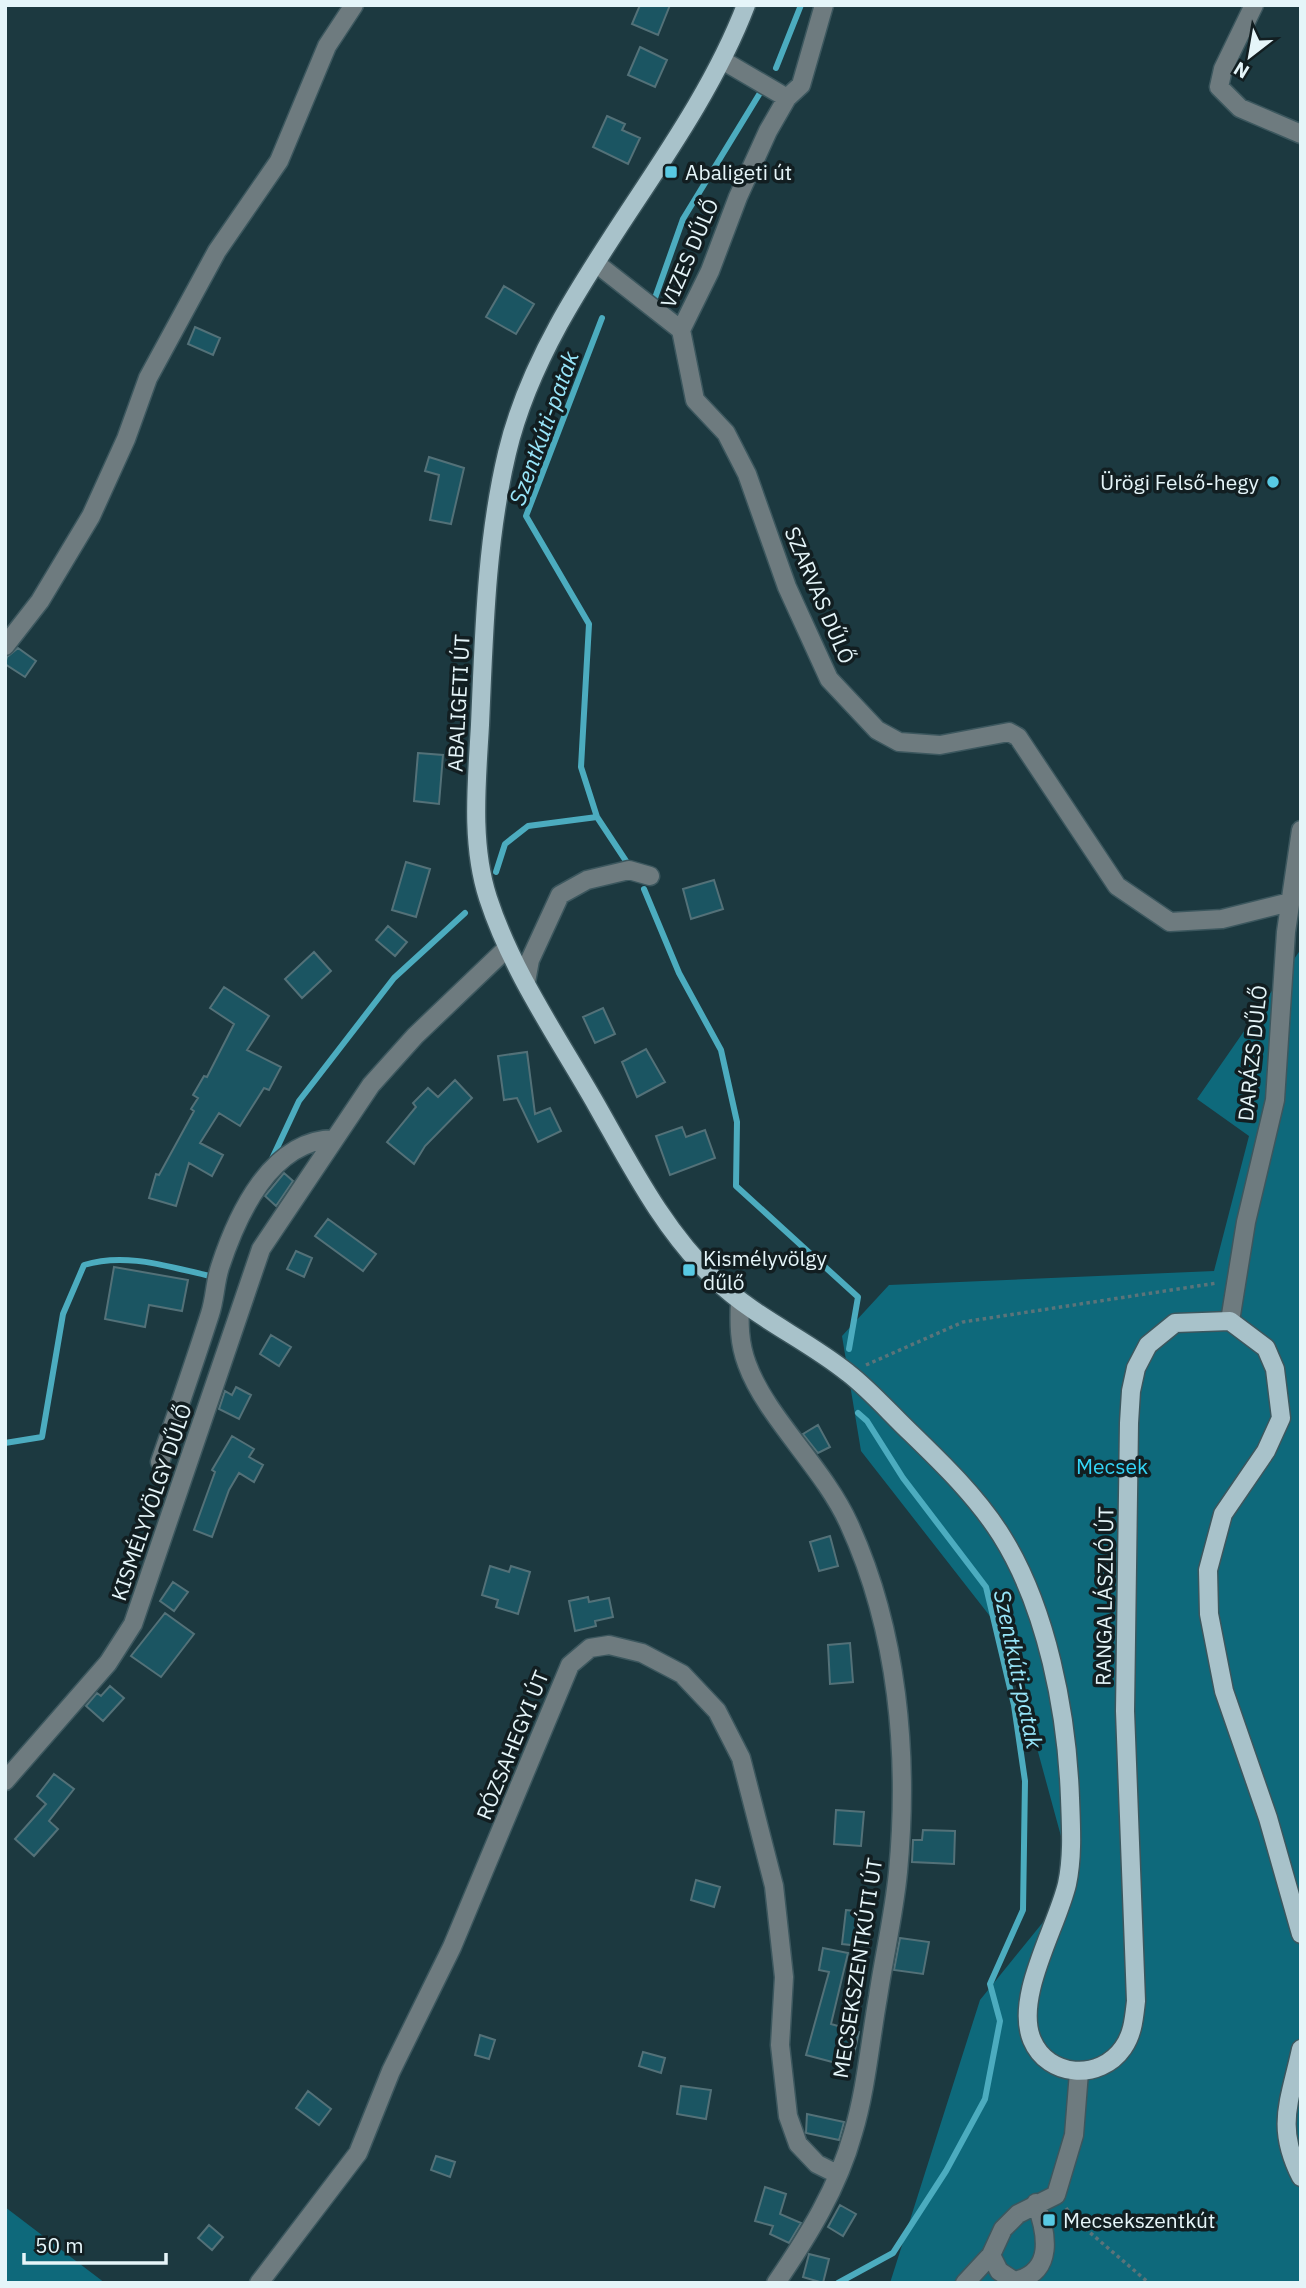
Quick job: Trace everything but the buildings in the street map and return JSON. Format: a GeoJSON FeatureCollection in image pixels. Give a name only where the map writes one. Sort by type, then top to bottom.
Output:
{"type":"FeatureCollection","features":[{"type":"Feature","properties":{"kind":"main road","name":"ABALIGETI ÚT"},"geometry":{"type":"LineString","coordinates":[[746,5],[722,60],[676,144],[566,314],[525,392],[508,450],[495,517],[476,797],[482,876],[507,948],[620,1146],[676,1236],[712,1277],[740,1301],[848,1373],[949,1471],[1002,1536],[1031,1601],[1049,1653],[1070,1790],[1071,1861],[1066,1889],[1032,1985],[1032,2042],[1048,2060],[1079,2072]]}},
{"type":"Feature","properties":{"kind":"main road"},"geometry":{"type":"LineString","coordinates":[[1230,1321],[1266,1349],[1275,1369],[1281,1418],[1266,1451],[1223,1514],[1208,1570],[1209,1614],[1224,1691],[1268,1818],[1301,1934]]}},
{"type":"Feature","properties":{"kind":"main road","name":"RANGA LÁSZLÓ ÚT"},"geometry":{"type":"LineString","coordinates":[[1079,2072],[1093,2071],[1120,2053],[1132,2031],[1136,2001],[1125,1711],[1131,1391],[1136,1368],[1148,1345],[1175,1323],[1230,1321]]}},
{"type":"Feature","properties":{"kind":"main road"},"geometry":{"type":"LineString","coordinates":[[1301,2049],[1285,2116],[1289,2153],[1301,2177]]}},
{"type":"Feature","properties":{"kind":"street"},"geometry":{"type":"LineString","coordinates":[[5,646],[40,601],[91,516],[126,439],[148,378],[217,251],[279,161],[327,46],[354,5]]}},
{"type":"Feature","properties":{"kind":"street","name":"VIZES DŰLŐ"},"geometry":{"type":"LineString","coordinates":[[681,330],[710,271],[737,197],[787,97],[801,85],[824,5]]}},
{"type":"Feature","properties":{"kind":"street"},"geometry":{"type":"LineString","coordinates":[[1254,5],[1223,69],[1219,87],[1240,108],[1301,134]]}},
{"type":"Feature","properties":{"kind":"street"},"geometry":{"type":"LineString","coordinates":[[722,60],[787,97]]}},
{"type":"Feature","properties":{"kind":"street"},"geometry":{"type":"LineString","coordinates":[[597,264],[681,330]]}},
{"type":"Feature","properties":{"kind":"street","name":"SZARVAS DŰLŐ"},"geometry":{"type":"LineString","coordinates":[[681,330],[695,400],[726,433],[747,474],[788,587],[829,679],[877,730],[899,742],[940,745],[1009,732],[1018,737],[1116,886],[1171,922],[1222,919],[1290,902]]}},
{"type":"Feature","properties":{"kind":"street","name":"DARÁZS DŰLŐ"},"geometry":{"type":"LineString","coordinates":[[1230,1321],[1234,1280],[1275,1100],[1290,902],[1301,830]]}},
{"type":"Feature","properties":{"kind":"street"},"geometry":{"type":"LineString","coordinates":[[526,982],[530,960],[560,895],[587,880],[629,870],[650,876]]}},
{"type":"Feature","properties":{"kind":"street","name":"KISMÉLYVÖLGY DŰLŐ"},"geometry":{"type":"LineString","coordinates":[[5,1780],[108,1663],[133,1624],[261,1249],[371,1085],[415,1036],[507,948]]}},
{"type":"Feature","properties":{"kind":"street","name":"KISMÉLYVÖLGY DŰLŐ"},"geometry":{"type":"LineString","coordinates":[[160,1462],[214,1305],[219,1268],[252,1199],[270,1168],[302,1144],[334,1139]]}},
{"type":"Feature","properties":{"kind":"street","name":"MECSEKSZENTKÚTI ÚT"},"geometry":{"type":"LineString","coordinates":[[740,1301],[739,1334],[747,1365],[775,1412],[815,1465],[849,1522],[870,1574],[889,1638],[896,1695],[901,1779],[898,1872],[853,2133],[825,2206],[776,2283]]}},
{"type":"Feature","properties":{"kind":"street","name":"RÓZSAHEGYI ÚT"},"geometry":{"type":"LineString","coordinates":[[259,2283],[358,2153],[391,2071],[452,1947],[570,1665],[590,1648],[608,1646],[642,1653],[682,1674],[717,1711],[741,1758],[774,1886],[784,1977],[780,2045],[788,2116],[798,2144],[817,2164],[838,2174]]}},
{"type":"Feature","properties":{"kind":"street"},"geometry":{"type":"LineString","coordinates":[[965,2283],[991,2255],[1003,2229],[1018,2214],[1056,2194],[1074,2135],[1079,2072]]}},
{"type":"Feature","properties":{"kind":"street"},"geometry":{"type":"LineString","coordinates":[[991,2255],[999,2271],[1014,2281],[1026,2279],[1036,2270],[1046,2256],[1047,2241],[1037,2203]]}},
{"type":"Feature","properties":{"kind":"path"},"geometry":{"type":"LineString","coordinates":[[848,1373],[963,1322],[1234,1280]]}},
{"type":"Feature","properties":{"kind":"path"},"geometry":{"type":"LineString","coordinates":[[1056,2194],[1074,2219],[1149,2283]]}},
{"type":"Feature","properties":{"kind":"green space","name":"Mecsek"},"geometry":{"type":"Polygon","coordinates":[[[1301,949],[1301,2283],[890,2283],[980,2000],[1074,1884],[1007,1638],[861,1451],[842,1336],[889,1285],[1214,1271],[1249,1136],[1197,1099],[1301,949]]]}},
{"type":"Feature","properties":{"kind":"green space"},"geometry":{"type":"Polygon","coordinates":[[[5,2207],[105,2283],[5,2283],[5,2207]]]}},
{"type":"Feature","properties":{"kind":"waterway","name":"Szentkúti-patak"},"geometry":{"type":"LineString","coordinates":[[776,68],[801,5]]}},
{"type":"Feature","properties":{"kind":"waterway","name":"Szentkúti-patak"},"geometry":{"type":"LineString","coordinates":[[655,298],[683,219],[760,93]]}},
{"type":"Feature","properties":{"kind":"waterway","name":"Szentkúti-patak"},"geometry":{"type":"LineString","coordinates":[[602,318],[526,516],[589,624],[581,767],[597,817],[626,861]]}},
{"type":"Feature","properties":{"kind":"waterway"},"geometry":{"type":"LineString","coordinates":[[496,872],[505,844],[528,826],[597,817]]}},
{"type":"Feature","properties":{"kind":"waterway","name":"Szentkúti-patak"},"geometry":{"type":"LineString","coordinates":[[644,889],[679,973],[721,1050],[737,1122],[736,1186],[858,1297],[849,1349]]}},
{"type":"Feature","properties":{"kind":"waterway"},"geometry":{"type":"LineString","coordinates":[[270,1163],[299,1101],[394,978],[465,913]]}},
{"type":"Feature","properties":{"kind":"waterway"},"geometry":{"type":"LineString","coordinates":[[5,1443],[42,1437],[63,1314],[84,1265],[100,1261],[132,1260],[210,1276],[212,1272]]}},
{"type":"Feature","properties":{"kind":"waterway","name":"Szentkúti-patak"},"geometry":{"type":"LineString","coordinates":[[838,2283],[893,2253],[946,2171],[985,2099],[1000,2021],[990,1984],[1023,1910],[1025,1781],[1014,1705],[986,1587],[903,1478],[867,1421],[858,1413]]}},
{"type":"Feature","properties":{"kind":"place","name":"Abaligeti út"},"geometry":{"type":"Point","coordinates":[671,172]}},
{"type":"Feature","properties":{"kind":"place","name":"Ürögi Felső-hegy"},"geometry":{"type":"Point","coordinates":[1273,482]}},
{"type":"Feature","properties":{"kind":"place","name":"Kismélyvölgy dűlő"},"geometry":{"type":"Point","coordinates":[689,1270]}},
{"type":"Feature","properties":{"kind":"place","name":"Mecsekszentkút"},"geometry":{"type":"Point","coordinates":[1049,2220]}}]}
